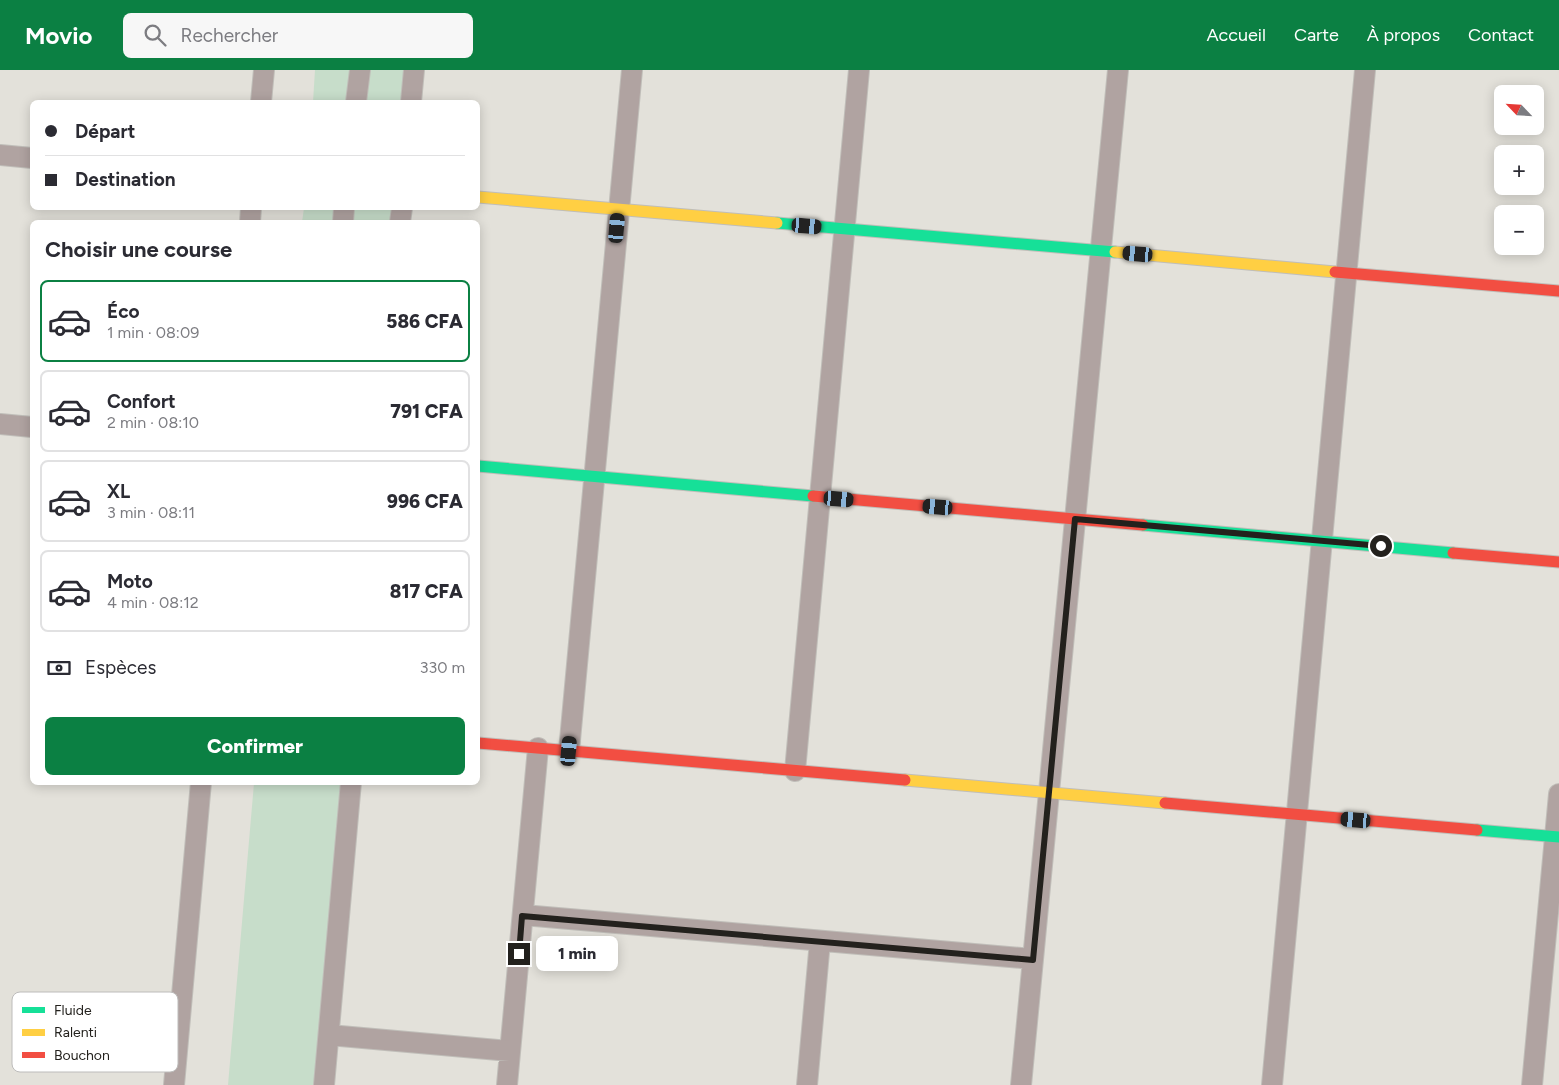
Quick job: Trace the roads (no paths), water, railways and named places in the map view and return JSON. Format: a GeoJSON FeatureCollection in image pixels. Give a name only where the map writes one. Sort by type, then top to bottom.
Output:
{"type":"FeatureCollection","features":[{"type":"Feature","properties":{"kind":"street"},"geometry":{"type":"LineString","coordinates":[[261,100],[264,70]]}},
{"type":"Feature","properties":{"kind":"street"},"geometry":{"type":"LineString","coordinates":[[356,100],[360,70]]}},
{"type":"Feature","properties":{"kind":"street"},"geometry":{"type":"LineString","coordinates":[[411,100],[414,70]]}},
{"type":"Feature","properties":{"kind":"street"},"geometry":{"type":"LineString","coordinates":[[569,751],[632,70]]}},
{"type":"Feature","properties":{"kind":"street"},"geometry":{"type":"LineString","coordinates":[[794,771],[858,70]]}},
{"type":"Feature","properties":{"kind":"street"},"geometry":{"type":"LineString","coordinates":[[1026,1085],[1033,960],[1118,70]]}},
{"type":"Feature","properties":{"kind":"street"},"geometry":{"type":"LineString","coordinates":[[1272,1085],[1365,70]]}},
{"type":"Feature","properties":{"kind":"street"},"geometry":{"type":"LineString","coordinates":[[0,155],[30,158]]}},
{"type":"Feature","properties":{"kind":"street"},"geometry":{"type":"LineString","coordinates":[[480,196],[1559,291]]}},
{"type":"Feature","properties":{"kind":"street"},"geometry":{"type":"LineString","coordinates":[[0,424],[30,427]]}},
{"type":"Feature","properties":{"kind":"street"},"geometry":{"type":"LineString","coordinates":[[480,466],[1559,562]]}},
{"type":"Feature","properties":{"kind":"street"},"geometry":{"type":"LineString","coordinates":[[480,743],[1557,837]]}},
{"type":"Feature","properties":{"kind":"street"},"geometry":{"type":"LineString","coordinates":[[507,1085],[538,748]]}},
{"type":"Feature","properties":{"kind":"street"},"geometry":{"type":"LineString","coordinates":[[178,1040],[201,785]]}},
{"type":"Feature","properties":{"kind":"street"},"geometry":{"type":"LineString","coordinates":[[324,1085],[351,785]]}},
{"type":"Feature","properties":{"kind":"street"},"geometry":{"type":"LineString","coordinates":[[1532,1085],[1557,837],[1559,794]]}},
{"type":"Feature","properties":{"kind":"street"},"geometry":{"type":"LineString","coordinates":[[522,916],[1033,960]]}},
{"type":"Feature","properties":{"kind":"street"},"geometry":{"type":"LineString","coordinates":[[807,1085],[820,941]]}},
{"type":"Feature","properties":{"kind":"street"},"geometry":{"type":"LineString","coordinates":[[329,1035],[510,1051]]}},
{"type":"Feature","properties":{"kind":"street"},"geometry":{"type":"LineString","coordinates":[[174,1085],[175,1072]]}}]}
